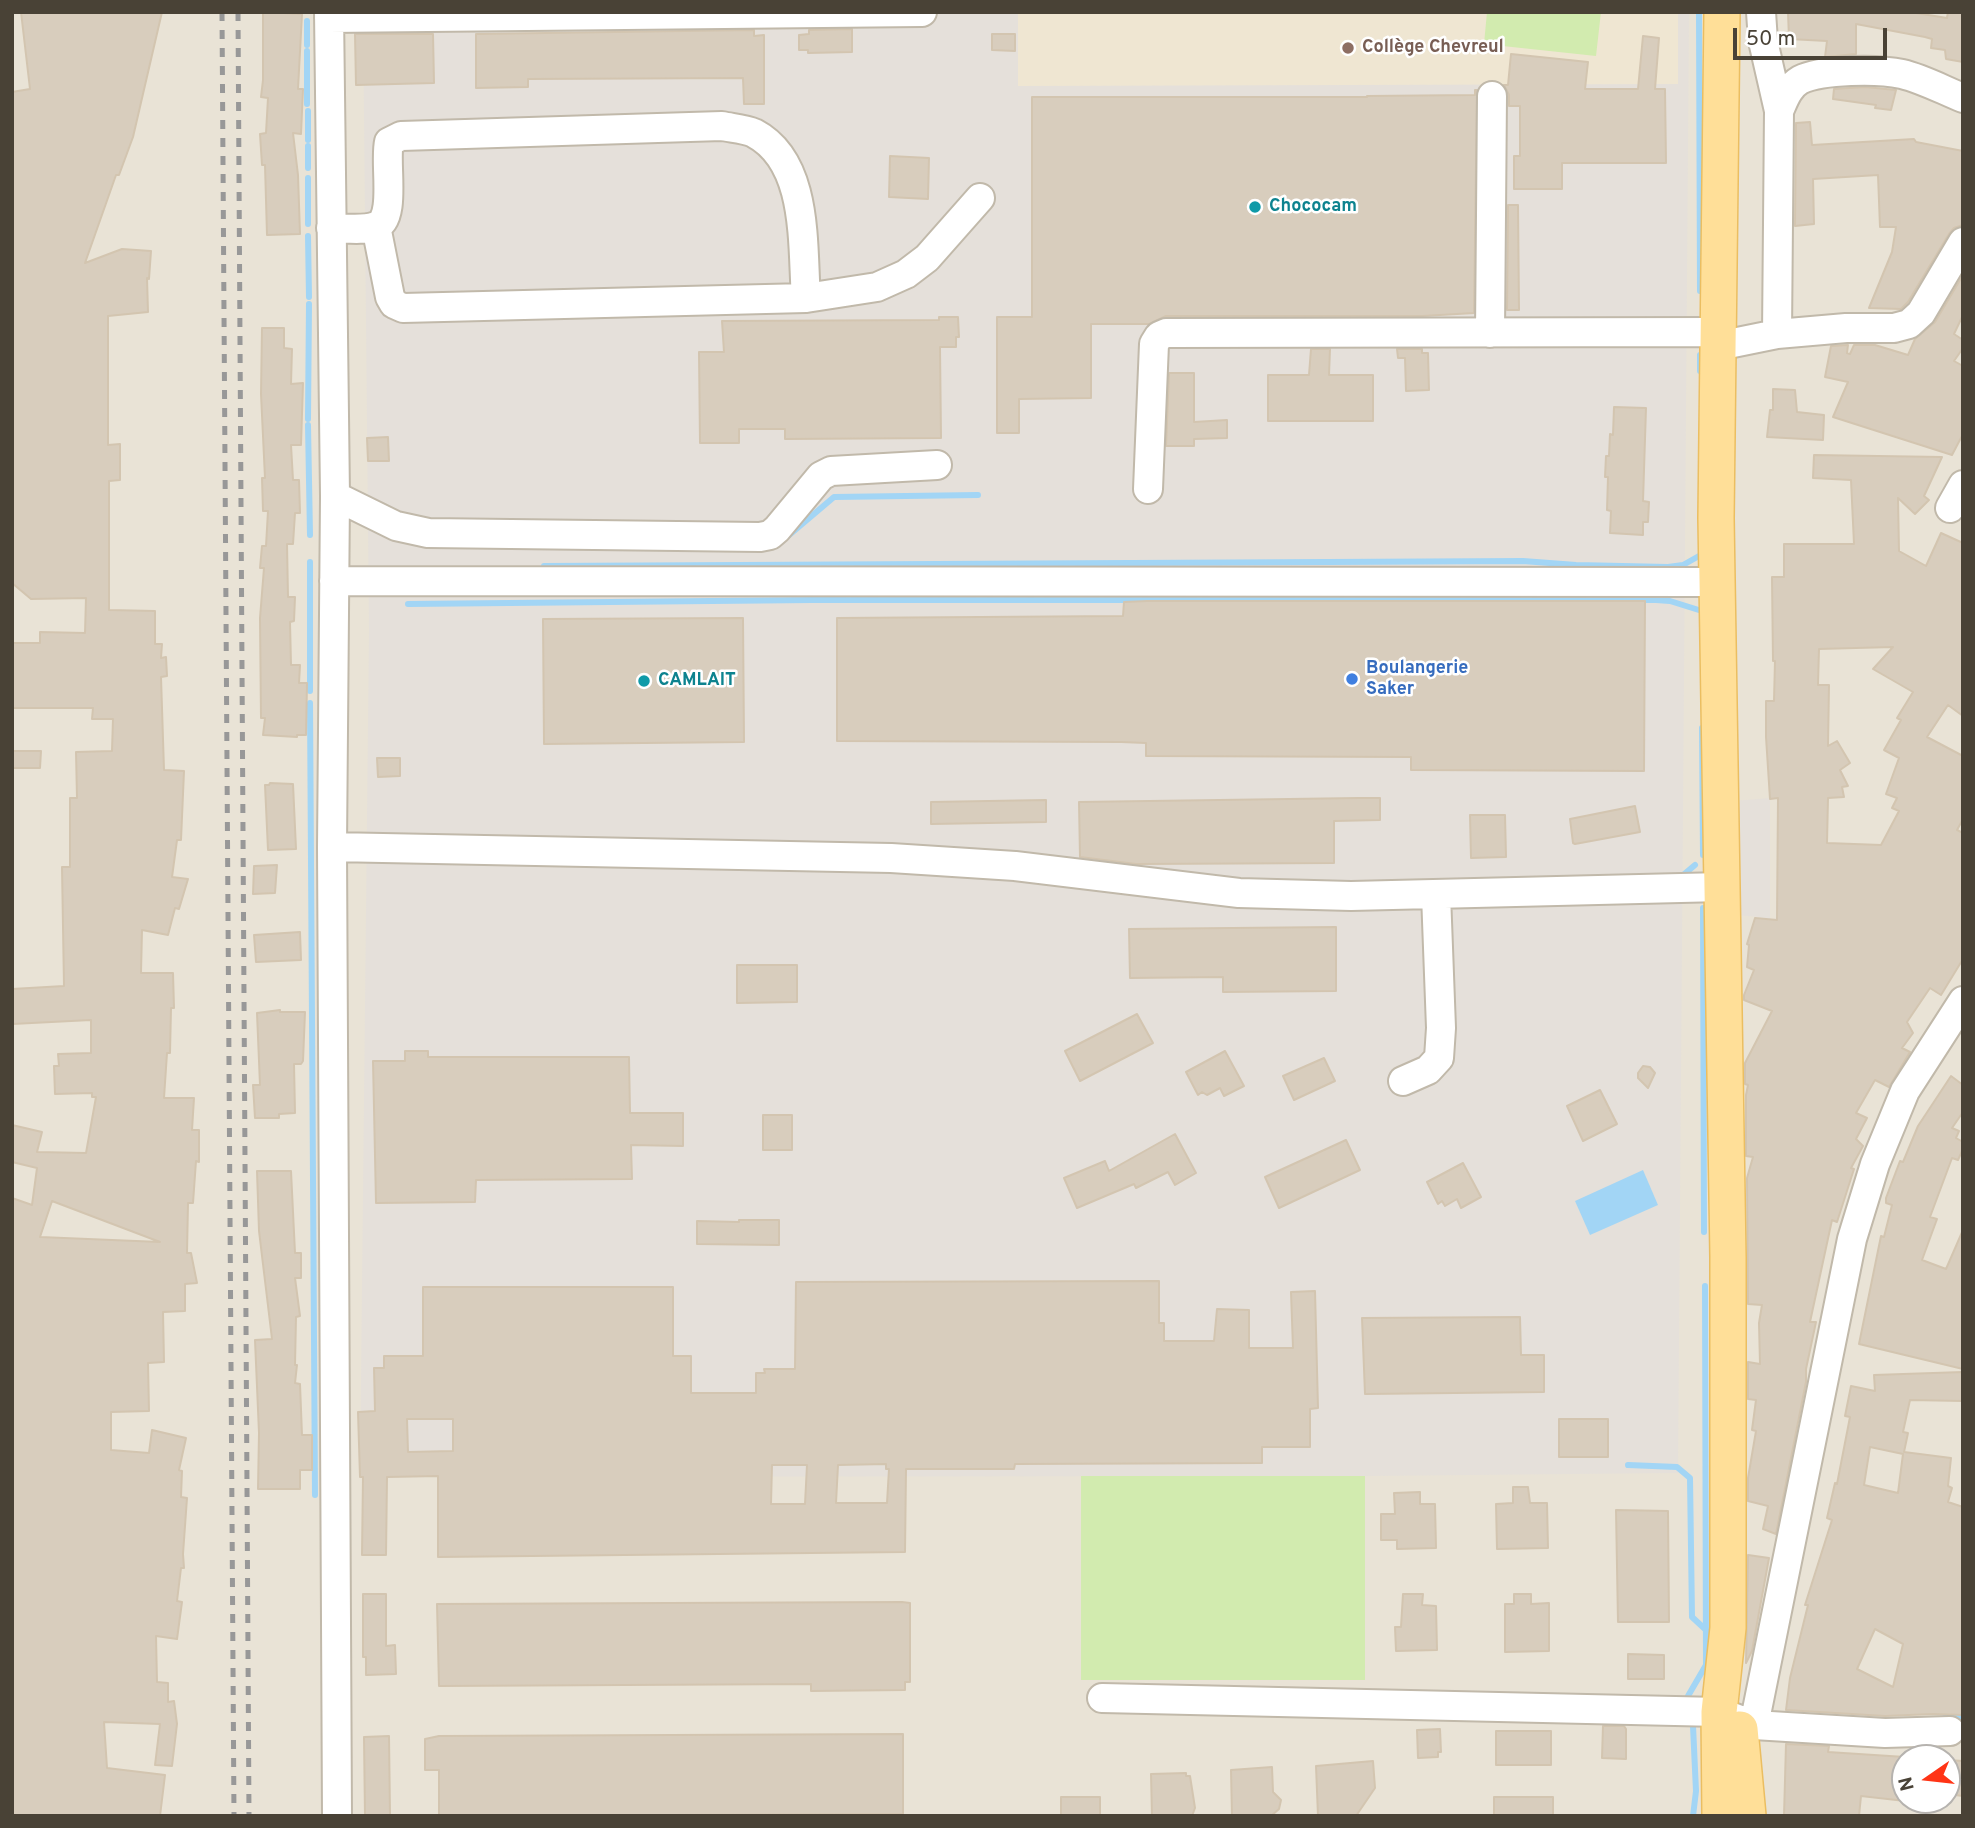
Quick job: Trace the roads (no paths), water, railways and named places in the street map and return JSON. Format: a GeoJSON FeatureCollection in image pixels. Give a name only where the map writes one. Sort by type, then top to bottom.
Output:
{"type":"FeatureCollection","features":[{"type":"Feature","properties":{"kind":"main road"},"geometry":{"type":"LineString","coordinates":[[1722,12],[1717,582],[1728,1257],[1728,1628],[1723,1671],[1737,1719],[1748,1816]]}},
{"type":"Feature","properties":{"kind":"main road"},"geometry":{"type":"LineString","coordinates":[[1720,1816],[1737,1719]]}},
{"type":"Feature","properties":{"kind":"street"},"geometry":{"type":"LineString","coordinates":[[337,1816],[332,847],[335,496],[329,15],[922,12]]}},
{"type":"Feature","properties":{"kind":"street"},"geometry":{"type":"LineString","coordinates":[[1761,12],[1763,41],[1779,111],[1766,336]]}},
{"type":"Feature","properties":{"kind":"street"},"geometry":{"type":"LineString","coordinates":[[1779,111],[1787,93],[1798,81],[1815,75],[1843,73],[1902,74],[1963,98]]}},
{"type":"Feature","properties":{"kind":"street"},"geometry":{"type":"LineString","coordinates":[[1490,333],[1492,96]]}},
{"type":"Feature","properties":{"kind":"street"},"geometry":{"type":"LineString","coordinates":[[331,228],[376,226],[384,221],[388,212],[386,153],[389,142],[401,136],[722,126],[753,132],[780,155],[797,191],[806,298]]}},
{"type":"Feature","properties":{"kind":"street"},"geometry":{"type":"LineString","coordinates":[[376,226],[390,297],[394,304],[403,308],[806,298],[877,287],[906,274],[927,258],[980,198]]}},
{"type":"Feature","properties":{"kind":"street"},"geometry":{"type":"LineString","coordinates":[[1148,489],[1154,344],[1159,336],[1166,333],[1490,333],[1721,341],[1846,328],[1894,328],[1909,324],[1921,313],[1963,242]]}},
{"type":"Feature","properties":{"kind":"street"},"geometry":{"type":"LineString","coordinates":[[335,496],[396,526],[428,533],[760,537],[778,530],[821,475],[831,471],[937,465]]}},
{"type":"Feature","properties":{"kind":"street"},"geometry":{"type":"LineString","coordinates":[[334,581],[1717,582]]}},
{"type":"Feature","properties":{"kind":"street"},"geometry":{"type":"LineString","coordinates":[[332,847],[891,858],[1015,866],[1239,893],[1351,896],[1722,887]]}},
{"type":"Feature","properties":{"kind":"street"},"geometry":{"type":"LineString","coordinates":[[1403,1081],[1428,1070],[1439,1058],[1441,1028],[1436,894]]}},
{"type":"Feature","properties":{"kind":"street"},"geometry":{"type":"LineString","coordinates":[[1737,1719],[1852,1240],[1875,1164],[1905,1091],[1963,1001]]}},
{"type":"Feature","properties":{"kind":"street"},"geometry":{"type":"LineString","coordinates":[[1102,1698],[1737,1719],[1885,1732],[1950,1731]]}},
{"type":"Feature","properties":{"kind":"water"},"geometry":{"type":"Polygon","coordinates":[[[1643,1170],[1658,1205],[1590,1235],[1575,1201],[1643,1170]]]}},
{"type":"Feature","properties":{"kind":"waterway"},"geometry":{"type":"LineString","coordinates":[[1699,12],[1700,291]]}},
{"type":"Feature","properties":{"kind":"waterway"},"geometry":{"type":"LineString","coordinates":[[307,21],[307,45]]}},
{"type":"Feature","properties":{"kind":"waterway"},"geometry":{"type":"LineString","coordinates":[[307,51],[307,104]]}},
{"type":"Feature","properties":{"kind":"waterway"},"geometry":{"type":"LineString","coordinates":[[308,111],[308,140]]}},
{"type":"Feature","properties":{"kind":"waterway"},"geometry":{"type":"LineString","coordinates":[[308,146],[308,168]]}},
{"type":"Feature","properties":{"kind":"waterway"},"geometry":{"type":"LineString","coordinates":[[308,178],[308,224]]}},
{"type":"Feature","properties":{"kind":"waterway"},"geometry":{"type":"LineString","coordinates":[[308,236],[309,297]]}},
{"type":"Feature","properties":{"kind":"waterway"},"geometry":{"type":"LineString","coordinates":[[308,419],[309,304]]}},
{"type":"Feature","properties":{"kind":"waterway"},"geometry":{"type":"LineString","coordinates":[[1700,355],[1700,371]]}},
{"type":"Feature","properties":{"kind":"waterway"},"geometry":{"type":"LineString","coordinates":[[308,425],[310,535]]}},
{"type":"Feature","properties":{"kind":"waterway"},"geometry":{"type":"LineString","coordinates":[[788,536],[834,497],[978,495]]}},
{"type":"Feature","properties":{"kind":"waterway"},"geometry":{"type":"LineString","coordinates":[[544,566],[1523,561],[1668,567],[1683,565],[1699,556]]}},
{"type":"Feature","properties":{"kind":"waterway"},"geometry":{"type":"LineString","coordinates":[[310,562],[310,691]]}},
{"type":"Feature","properties":{"kind":"waterway"},"geometry":{"type":"LineString","coordinates":[[408,604],[812,600],[1656,600],[1670,601],[1702,611],[1702,615]]}},
{"type":"Feature","properties":{"kind":"waterway"},"geometry":{"type":"LineString","coordinates":[[310,703],[315,1495]]}},
{"type":"Feature","properties":{"kind":"waterway"},"geometry":{"type":"LineString","coordinates":[[1702,728],[1703,855]]}},
{"type":"Feature","properties":{"kind":"waterway"},"geometry":{"type":"LineString","coordinates":[[1682,876],[1695,865]]}},
{"type":"Feature","properties":{"kind":"waterway"},"geometry":{"type":"LineString","coordinates":[[1703,908],[1704,1232]]}},
{"type":"Feature","properties":{"kind":"waterway"},"geometry":{"type":"LineString","coordinates":[[1688,1696],[1706,1665],[1705,1286]]}},
{"type":"Feature","properties":{"kind":"waterway"},"geometry":{"type":"LineString","coordinates":[[1628,1465],[1677,1467],[1690,1478],[1692,1617],[1706,1630]]}},
{"type":"Feature","properties":{"kind":"waterway"},"geometry":{"type":"LineString","coordinates":[[1945,1718],[1963,1717]]}},
{"type":"Feature","properties":{"kind":"waterway"},"geometry":{"type":"LineString","coordinates":[[1693,1726],[1696,1791],[1693,1816]]}},
{"type":"Feature","properties":{"kind":"railway"},"geometry":{"type":"LineString","coordinates":[[222,12],[234,1816]]}},
{"type":"Feature","properties":{"kind":"railway"},"geometry":{"type":"LineString","coordinates":[[238,12],[249,1816]]}},
{"type":"Feature","properties":{"kind":"place","name":"Collège Chevreul"},"geometry":{"type":"Point","coordinates":[1348,48]}},
{"type":"Feature","properties":{"kind":"place","name":"Chococam"},"geometry":{"type":"Point","coordinates":[1255,207]}},
{"type":"Feature","properties":{"kind":"place","name":"Boulangerie Saker"},"geometry":{"type":"Point","coordinates":[1352,679]}},
{"type":"Feature","properties":{"kind":"place","name":"CAMLAIT"},"geometry":{"type":"Point","coordinates":[644,681]}}]}
